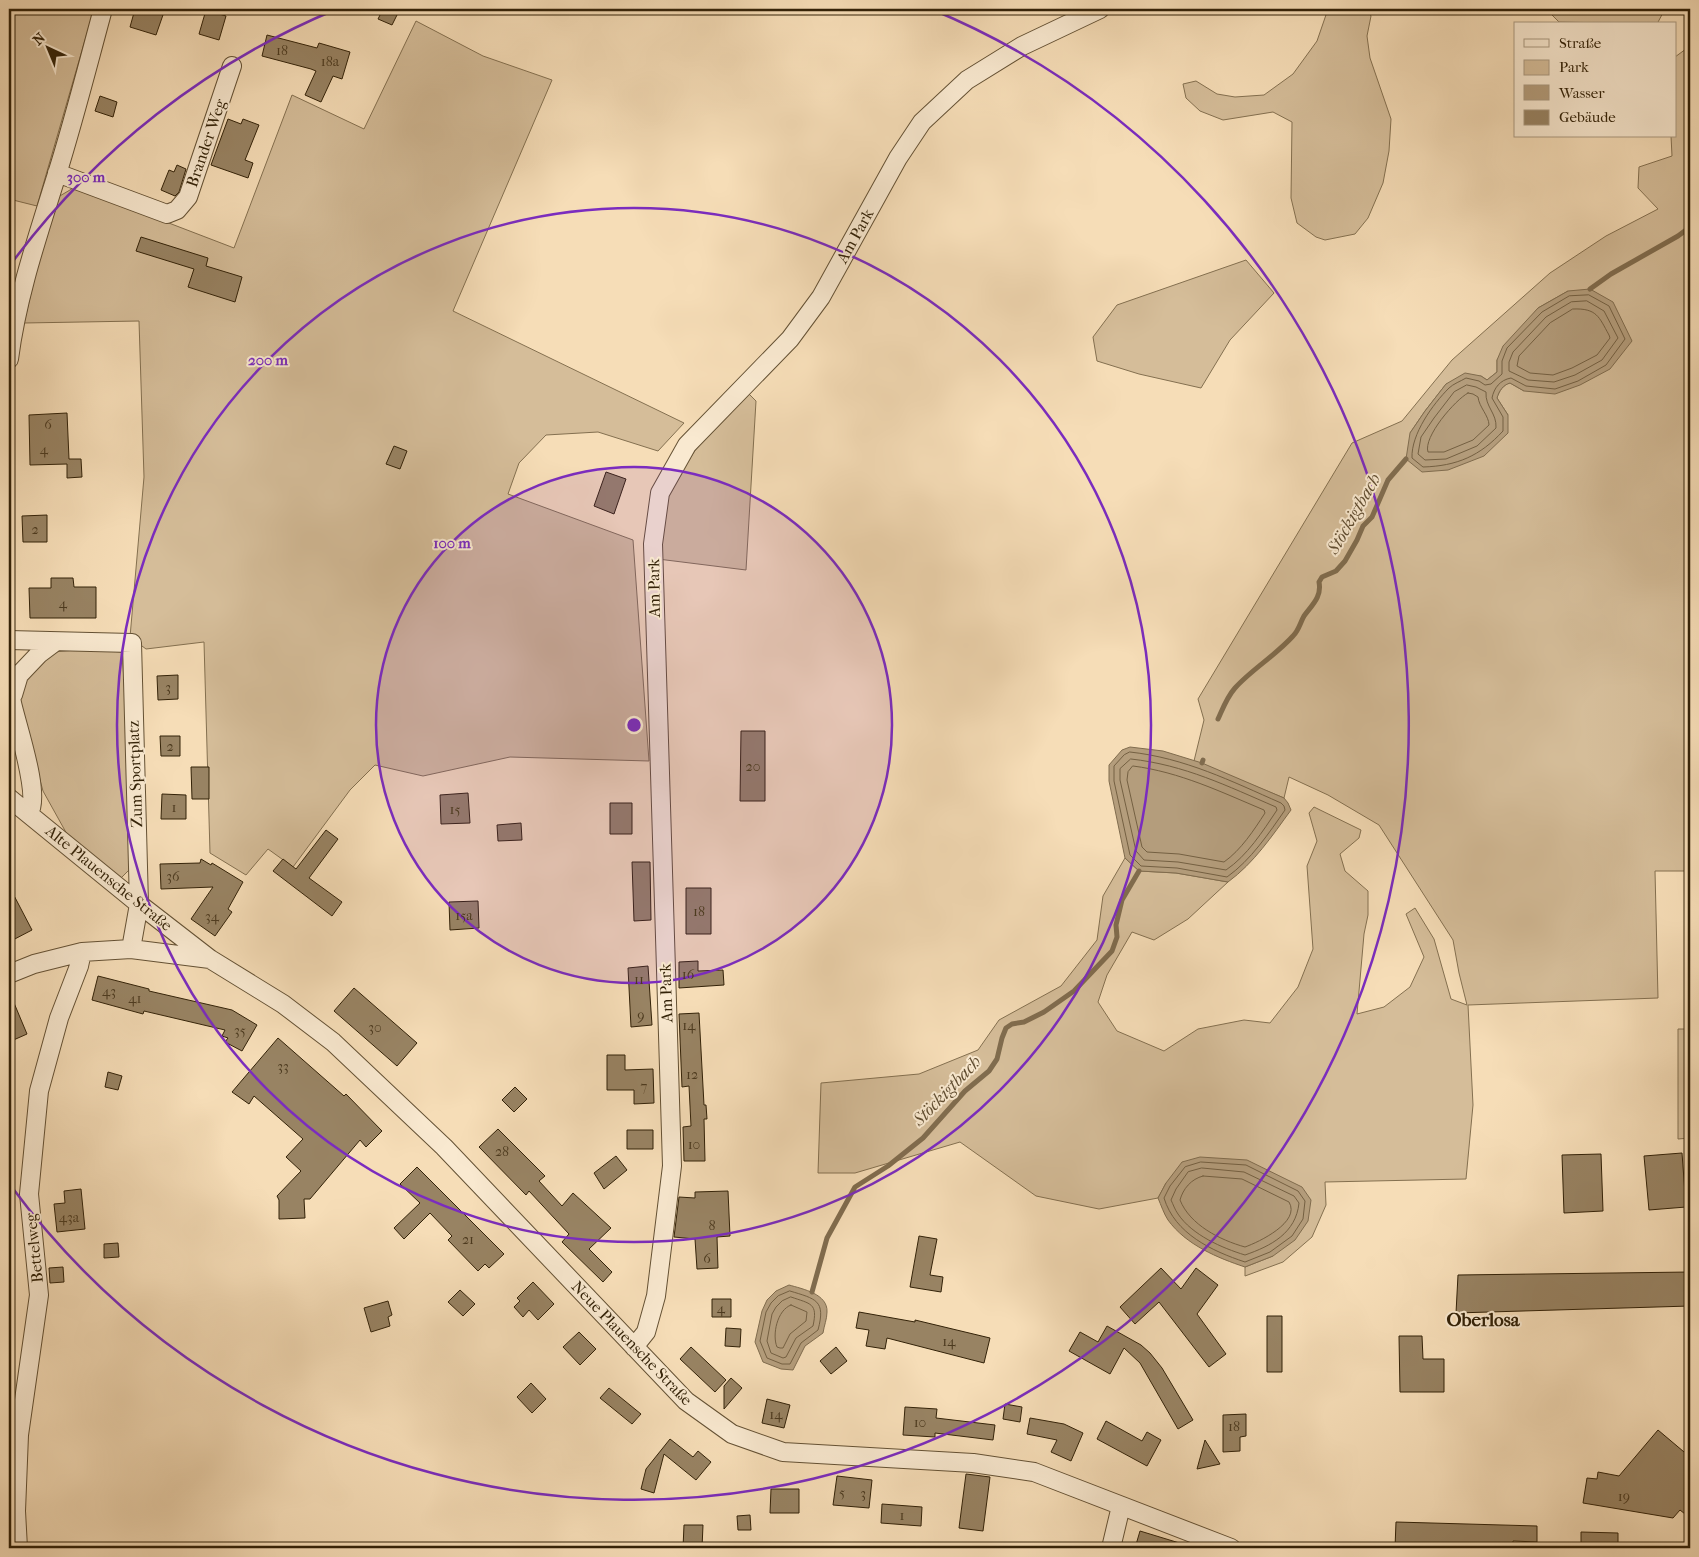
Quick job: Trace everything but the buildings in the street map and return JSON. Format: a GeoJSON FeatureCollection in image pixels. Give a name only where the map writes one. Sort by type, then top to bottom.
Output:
{"type":"FeatureCollection","features":[{"type":"Feature","properties":{"kind":"street"},"geometry":{"type":"LineString","coordinates":[[9,359],[13,332],[43,219],[58,174],[103,9]]}},
{"type":"Feature","properties":{"kind":"street","name":"Am Park"},"geometry":{"type":"LineString","coordinates":[[634,1348],[646,1332],[656,1296],[672,1166],[653,553],[660,493],[687,445],[790,339],[821,298],[898,158],[922,122],[967,80],[1022,46],[1100,9]]}},
{"type":"Feature","properties":{"kind":"street","name":"Brander Weg"},"geometry":{"type":"LineString","coordinates":[[58,174],[167,214],[178,210],[188,197],[232,66]]}},
{"type":"Feature","properties":{"kind":"street"},"geometry":{"type":"LineString","coordinates":[[9,640],[55,642]]}},
{"type":"Feature","properties":{"kind":"street"},"geometry":{"type":"LineString","coordinates":[[11,701],[19,675],[39,654],[55,642]]}},
{"type":"Feature","properties":{"kind":"street","name":"Zum Sportplatz"},"geometry":{"type":"LineString","coordinates":[[55,642],[132,643],[139,904]]}},
{"type":"Feature","properties":{"kind":"street"},"geometry":{"type":"LineString","coordinates":[[9,672],[11,701],[32,785],[32,809],[29,813]]}},
{"type":"Feature","properties":{"kind":"street","name":"Alte Plauensche Straße"},"geometry":{"type":"LineString","coordinates":[[9,798],[210,959]]}},
{"type":"Feature","properties":{"kind":"street"},"geometry":{"type":"LineString","coordinates":[[131,949],[139,904]]}},
{"type":"Feature","properties":{"kind":"street","name":"Neue Plauensche Straße"},"geometry":{"type":"LineString","coordinates":[[9,974],[34,964],[82,952],[131,949],[210,959],[282,1004],[333,1042],[444,1147],[686,1401],[732,1434],[783,1452],[973,1463],[1034,1472],[1222,1547]]}},
{"type":"Feature","properties":{"kind":"street","name":"Bettelweg"},"geometry":{"type":"LineString","coordinates":[[18,1548],[16,1511],[19,1435],[39,1296],[29,1194],[40,1091],[59,1018],[79,966],[82,952]]}},
{"type":"Feature","properties":{"kind":"street"},"geometry":{"type":"LineString","coordinates":[[1111,1548],[1121,1506]]}},
{"type":"Feature","properties":{"kind":"green space"},"geometry":{"type":"Polygon","coordinates":[[[9,9],[94,9],[37,206],[9,199],[9,9]]]}},
{"type":"Feature","properties":{"kind":"green space"},"geometry":{"type":"Polygon","coordinates":[[[1328,9],[1368,9],[1371,16],[1367,36],[1370,58],[1391,119],[1389,151],[1383,183],[1368,218],[1355,234],[1325,240],[1316,237],[1297,223],[1291,198],[1292,122],[1273,112],[1223,120],[1200,111],[1186,98],[1183,84],[1196,81],[1217,94],[1235,97],[1264,95],[1293,74],[1317,41],[1328,9]]]}},
{"type":"Feature","properties":{"kind":"green space"},"geometry":{"type":"Polygon","coordinates":[[[1546,9],[1665,9],[1658,22],[1559,22],[1546,9]]]}},
{"type":"Feature","properties":{"kind":"green space"},"geometry":{"type":"Polygon","coordinates":[[[416,21],[483,56],[552,80],[453,311],[684,423],[658,451],[598,432],[546,435],[519,463],[508,494],[633,540],[649,761],[510,757],[423,776],[375,765],[350,790],[293,867],[268,849],[246,875],[210,853],[204,642],[146,649],[130,637],[144,477],[139,321],[24,323],[53,200],[75,187],[234,248],[292,95],[364,129],[416,21]]]}},
{"type":"Feature","properties":{"kind":"green space"},"geometry":{"type":"Polygon","coordinates":[[[1690,46],[1690,871],[1655,871],[1658,998],[1468,1005],[1473,1105],[1466,1179],[1325,1182],[1326,1205],[1312,1237],[1283,1262],[1245,1276],[1245,1267],[1273,1256],[1166,1183],[1158,1198],[1099,1209],[1036,1196],[960,1142],[855,1173],[818,1173],[821,1083],[919,1074],[978,1050],[999,1020],[1061,986],[1097,940],[1103,896],[1125,858],[1139,871],[1176,873],[1228,882],[1188,919],[1154,940],[1132,932],[1107,975],[1098,1002],[1117,1031],[1164,1051],[1198,1029],[1244,1020],[1270,1023],[1298,987],[1313,949],[1307,866],[1317,841],[1309,813],[1314,807],[1361,830],[1359,838],[1340,854],[1345,871],[1368,891],[1368,915],[1364,934],[1357,1014],[1384,1007],[1410,987],[1424,957],[1406,914],[1415,908],[1434,939],[1451,999],[1467,1005],[1453,940],[1379,825],[1328,795],[1289,777],[1284,798],[1194,761],[1204,720],[1198,699],[1352,443],[1402,421],[1452,360],[1550,273],[1606,236],[1658,209],[1638,188],[1639,167],[1672,156],[1671,138],[1676,138],[1676,56],[1690,46]],[[1568,291],[1538,308],[1497,360],[1497,372],[1487,380],[1481,376],[1446,384],[1410,433],[1508,415],[1497,398],[1505,385],[1510,383],[1524,391],[1568,291]]]}},
{"type":"Feature","properties":{"kind":"green space"},"geometry":{"type":"Polygon","coordinates":[[[1246,260],[1274,293],[1230,340],[1201,388],[1139,374],[1097,361],[1093,337],[1117,305],[1246,260]]]}},
{"type":"Feature","properties":{"kind":"green space"},"geometry":{"type":"Polygon","coordinates":[[[747,392],[756,401],[746,570],[658,559],[665,497],[703,438],[747,392]]]}},
{"type":"Feature","properties":{"kind":"green space"},"geometry":{"type":"Polygon","coordinates":[[[86,649],[122,652],[127,724],[129,870],[121,878],[68,836],[43,791],[20,706],[19,691],[36,664],[54,652],[86,649]]]}},
{"type":"Feature","properties":{"kind":"green space"},"geometry":{"type":"Polygon","coordinates":[[[1678,1029],[1690,1029],[1690,1138],[1678,1139],[1678,1029]]]}},
{"type":"Feature","properties":{"kind":"water"},"geometry":{"type":"Polygon","coordinates":[[[1590,289],[1613,302],[1632,341],[1610,369],[1580,385],[1555,394],[1524,391],[1510,383],[1505,385],[1497,398],[1508,415],[1508,433],[1484,456],[1448,470],[1422,472],[1406,459],[1410,433],[1446,384],[1465,373],[1481,376],[1487,380],[1497,372],[1497,360],[1503,346],[1538,308],[1568,291],[1590,289]]]}},
{"type":"Feature","properties":{"kind":"water"},"geometry":{"type":"Polygon","coordinates":[[[1130,747],[1163,751],[1202,763],[1284,798],[1291,810],[1254,858],[1228,882],[1176,873],[1139,871],[1125,858],[1109,781],[1109,765],[1122,750],[1130,747]]]}},
{"type":"Feature","properties":{"kind":"water"},"geometry":{"type":"Polygon","coordinates":[[[1200,1157],[1247,1160],[1302,1187],[1311,1200],[1308,1221],[1295,1240],[1273,1256],[1245,1267],[1203,1250],[1184,1237],[1168,1220],[1158,1198],[1166,1183],[1182,1162],[1200,1157]]]}},
{"type":"Feature","properties":{"kind":"water"},"geometry":{"type":"Polygon","coordinates":[[[789,1285],[814,1293],[823,1301],[827,1312],[823,1333],[805,1346],[793,1370],[781,1369],[763,1362],[755,1342],[762,1311],[767,1300],[776,1291],[789,1285]]]}},
{"type":"Feature","properties":{"kind":"waterway","name":"Stöckigtbach"},"geometry":{"type":"LineString","coordinates":[[1590,289],[1611,274],[1678,236],[1690,227]]}},
{"type":"Feature","properties":{"kind":"waterway","name":"Stöckigtbach"},"geometry":{"type":"LineString","coordinates":[[1218,719],[1227,699],[1235,688],[1295,634],[1304,616],[1318,596],[1319,582],[1322,577],[1336,571],[1345,561],[1363,526],[1372,517],[1388,480],[1406,459]]}},
{"type":"Feature","properties":{"kind":"waterway","name":"Stöckigtbach"},"geometry":{"type":"LineString","coordinates":[[812,1292],[827,1238],[855,1187],[888,1166],[923,1138],[965,1091],[989,1071],[997,1059],[1006,1028],[1044,1012],[1074,991],[1112,951],[1117,937],[1116,925],[1122,900],[1139,871]]}},
{"type":"Feature","properties":{"kind":"district","name":"Oberlosa"},"geometry":{"type":"Point","coordinates":[1483,1320]}}]}
